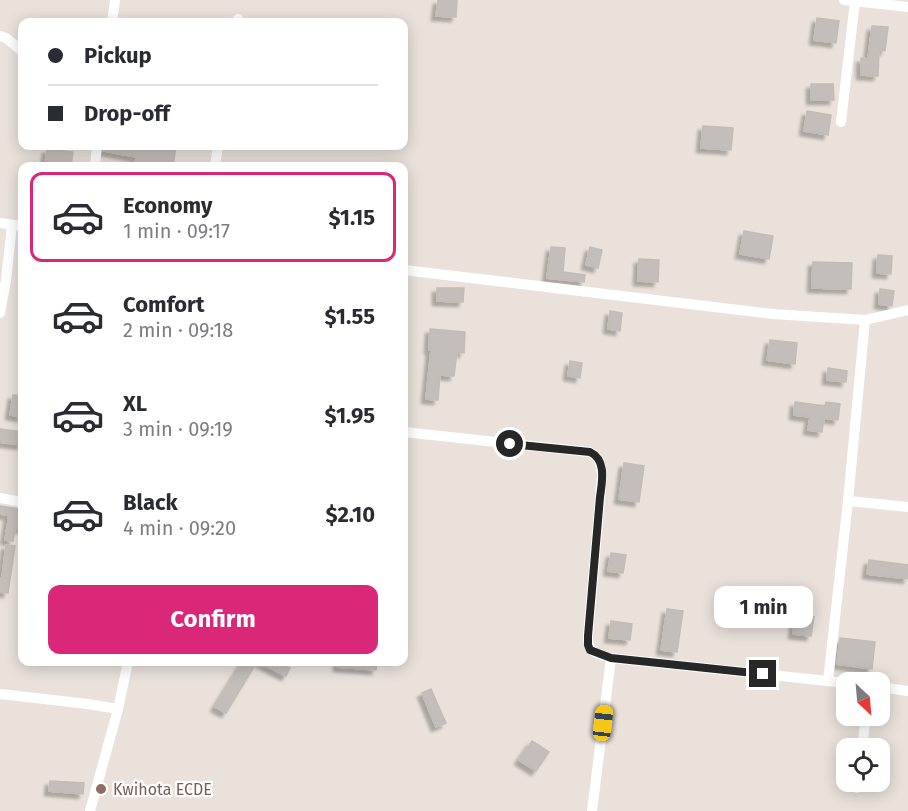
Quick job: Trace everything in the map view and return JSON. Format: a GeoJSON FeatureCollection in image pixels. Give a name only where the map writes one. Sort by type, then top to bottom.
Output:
{"type":"FeatureCollection","features":[{"type":"Feature","properties":{"kind":"street"},"geometry":{"type":"LineString","coordinates":[[113,18],[115,0]]}},
{"type":"Feature","properties":{"kind":"street"},"geometry":{"type":"LineString","coordinates":[[844,0],[908,7]]}},
{"type":"Feature","properties":{"kind":"street"},"geometry":{"type":"LineString","coordinates":[[841,122],[855,1]]}},
{"type":"Feature","properties":{"kind":"street"},"geometry":{"type":"LineString","coordinates":[[0,36],[18,48]]}},
{"type":"Feature","properties":{"kind":"street"},"geometry":{"type":"LineString","coordinates":[[0,223],[17,225],[0,313]]}},
{"type":"Feature","properties":{"kind":"street"},"geometry":{"type":"LineString","coordinates":[[408,270],[773,314],[865,320],[908,310]]}},
{"type":"Feature","properties":{"kind":"street"},"geometry":{"type":"LineString","coordinates":[[828,681],[849,501],[865,320]]}},
{"type":"Feature","properties":{"kind":"street"},"geometry":{"type":"LineString","coordinates":[[408,432],[590,452],[595,455],[601,464],[602,475],[588,636],[590,650],[611,658],[836,682]]}},
{"type":"Feature","properties":{"kind":"street"},"geometry":{"type":"LineString","coordinates":[[0,498],[18,501]]}},
{"type":"Feature","properties":{"kind":"street"},"geometry":{"type":"LineString","coordinates":[[849,501],[908,507]]}},
{"type":"Feature","properties":{"kind":"street"},"geometry":{"type":"LineString","coordinates":[[592,811],[611,658]]}},
{"type":"Feature","properties":{"kind":"street"},"geometry":{"type":"LineString","coordinates":[[90,811],[118,709],[127,666]]}},
{"type":"Feature","properties":{"kind":"street"},"geometry":{"type":"LineString","coordinates":[[890,689],[908,691]]}},
{"type":"Feature","properties":{"kind":"street"},"geometry":{"type":"LineString","coordinates":[[0,694],[118,709]]}},
{"type":"Feature","properties":{"kind":"building"},"geometry":{"type":"Polygon","coordinates":[[[438,0],[457,0],[456,17],[436,16],[438,0]]]}},
{"type":"Feature","properties":{"kind":"building"},"geometry":{"type":"Polygon","coordinates":[[[817,18],[839,21],[836,43],[814,40],[817,18]]]}},
{"type":"Feature","properties":{"kind":"building"},"geometry":{"type":"Polygon","coordinates":[[[872,26],[888,27],[885,51],[879,50],[878,76],[861,75],[861,58],[868,59],[872,26]]]}},
{"type":"Feature","properties":{"kind":"building"},"geometry":{"type":"Polygon","coordinates":[[[811,84],[833,84],[834,100],[811,100],[811,84]]]}},
{"type":"Feature","properties":{"kind":"building"},"geometry":{"type":"Polygon","coordinates":[[[807,111],[831,115],[828,135],[804,131],[807,111]]]}},
{"type":"Feature","properties":{"kind":"building"},"geometry":{"type":"Polygon","coordinates":[[[703,126],[733,128],[731,150],[701,148],[703,126]]]}},
{"type":"Feature","properties":{"kind":"building"},"geometry":{"type":"Polygon","coordinates":[[[47,150],[73,152],[72,162],[45,162],[47,150]]]}},
{"type":"Feature","properties":{"kind":"building"},"geometry":{"type":"Polygon","coordinates":[[[175,150],[174,162],[135,162],[136,157],[104,151],[175,150]]]}},
{"type":"Feature","properties":{"kind":"building"},"geometry":{"type":"Polygon","coordinates":[[[744,231],[773,236],[769,259],[740,254],[744,231]]]}},
{"type":"Feature","properties":{"kind":"building"},"geometry":{"type":"Polygon","coordinates":[[[551,247],[565,248],[563,272],[585,275],[584,282],[547,278],[551,247]]]}},
{"type":"Feature","properties":{"kind":"building"},"geometry":{"type":"Polygon","coordinates":[[[590,247],[602,250],[598,268],[586,265],[590,247]]]}},
{"type":"Feature","properties":{"kind":"building"},"geometry":{"type":"Polygon","coordinates":[[[878,255],[892,256],[891,274],[877,273],[878,255]]]}},
{"type":"Feature","properties":{"kind":"building"},"geometry":{"type":"Polygon","coordinates":[[[639,259],[659,260],[658,282],[638,281],[639,259]]]}},
{"type":"Feature","properties":{"kind":"building"},"geometry":{"type":"Polygon","coordinates":[[[813,262],[852,263],[851,289],[812,288],[813,262]]]}},
{"type":"Feature","properties":{"kind":"building"},"geometry":{"type":"Polygon","coordinates":[[[437,288],[464,288],[463,302],[437,301],[437,288]]]}},
{"type":"Feature","properties":{"kind":"building"},"geometry":{"type":"Polygon","coordinates":[[[880,289],[894,291],[892,306],[879,304],[880,289]]]}},
{"type":"Feature","properties":{"kind":"building"},"geometry":{"type":"Polygon","coordinates":[[[610,311],[622,313],[620,331],[608,329],[610,311]]]}},
{"type":"Feature","properties":{"kind":"building"},"geometry":{"type":"Polygon","coordinates":[[[430,329],[465,332],[464,353],[457,352],[454,376],[440,375],[438,400],[426,399],[431,350],[429,350],[430,329]]]}},
{"type":"Feature","properties":{"kind":"building"},"geometry":{"type":"Polygon","coordinates":[[[770,340],[797,343],[795,364],[767,360],[770,340]]]}},
{"type":"Feature","properties":{"kind":"building"},"geometry":{"type":"Polygon","coordinates":[[[570,361],[582,363],[580,378],[568,376],[570,361]]]}},
{"type":"Feature","properties":{"kind":"building"},"geometry":{"type":"Polygon","coordinates":[[[828,368],[847,371],[846,382],[827,380],[828,368]]]}},
{"type":"Feature","properties":{"kind":"building"},"geometry":{"type":"Polygon","coordinates":[[[13,395],[18,396],[18,416],[10,415],[13,395]]]}},
{"type":"Feature","properties":{"kind":"building"},"geometry":{"type":"Polygon","coordinates":[[[795,402],[825,406],[826,402],[840,404],[838,420],[824,418],[822,432],[808,430],[810,417],[794,415],[795,402]]]}},
{"type":"Feature","properties":{"kind":"building"},"geometry":{"type":"Polygon","coordinates":[[[0,429],[18,431],[18,444],[0,442],[0,429]]]}},
{"type":"Feature","properties":{"kind":"building"},"geometry":{"type":"Polygon","coordinates":[[[624,463],[644,466],[639,502],[619,499],[624,463]]]}},
{"type":"Feature","properties":{"kind":"building"},"geometry":{"type":"Polygon","coordinates":[[[0,506],[18,509],[18,528],[15,528],[13,541],[5,540],[9,515],[0,514],[0,506]]]}},
{"type":"Feature","properties":{"kind":"building"},"geometry":{"type":"Polygon","coordinates":[[[6,545],[15,546],[8,593],[0,592],[6,545]]]}},
{"type":"Feature","properties":{"kind":"building"},"geometry":{"type":"Polygon","coordinates":[[[611,553],[626,555],[623,573],[608,571],[611,553]]]}},
{"type":"Feature","properties":{"kind":"building"},"geometry":{"type":"Polygon","coordinates":[[[869,560],[908,565],[908,579],[867,574],[869,560]]]}},
{"type":"Feature","properties":{"kind":"building"},"geometry":{"type":"Polygon","coordinates":[[[667,609],[683,611],[677,652],[661,650],[667,609]]]}},
{"type":"Feature","properties":{"kind":"building"},"geometry":{"type":"Polygon","coordinates":[[[795,615],[814,617],[811,636],[793,634],[795,615]]]}},
{"type":"Feature","properties":{"kind":"building"},"geometry":{"type":"Polygon","coordinates":[[[611,621],[632,624],[630,640],[609,638],[611,621]]]}},
{"type":"Feature","properties":{"kind":"building"},"geometry":{"type":"Polygon","coordinates":[[[840,638],[875,642],[872,669],[837,664],[840,638]]]}},
{"type":"Feature","properties":{"kind":"building"},"geometry":{"type":"Polygon","coordinates":[[[241,666],[255,666],[226,713],[215,707],[241,666]]]}},
{"type":"Feature","properties":{"kind":"building"},"geometry":{"type":"Polygon","coordinates":[[[267,666],[290,668],[286,676],[267,666]]]}},
{"type":"Feature","properties":{"kind":"building"},"geometry":{"type":"Polygon","coordinates":[[[338,666],[376,666],[376,670],[338,666]]]}},
{"type":"Feature","properties":{"kind":"building"},"geometry":{"type":"Polygon","coordinates":[[[431,689],[446,723],[436,727],[422,693],[431,689]]]}},
{"type":"Feature","properties":{"kind":"building"},"geometry":{"type":"Polygon","coordinates":[[[532,741],[549,752],[536,771],[519,760],[532,741]]]}},
{"type":"Feature","properties":{"kind":"building"},"geometry":{"type":"Polygon","coordinates":[[[50,781],[84,783],[83,794],[49,791],[50,781]]]}},
{"type":"Feature","properties":{"kind":"place","name":"Kwihota ECDE"},"geometry":{"type":"Point","coordinates":[101,789]}},
{"type":"Feature","properties":{"kind":"route"},"geometry":{"type":"LineString","coordinates":[[510,444],[590,452],[601,464],[602,475],[588,636],[590,650],[611,658],[763,674]]}}]}
